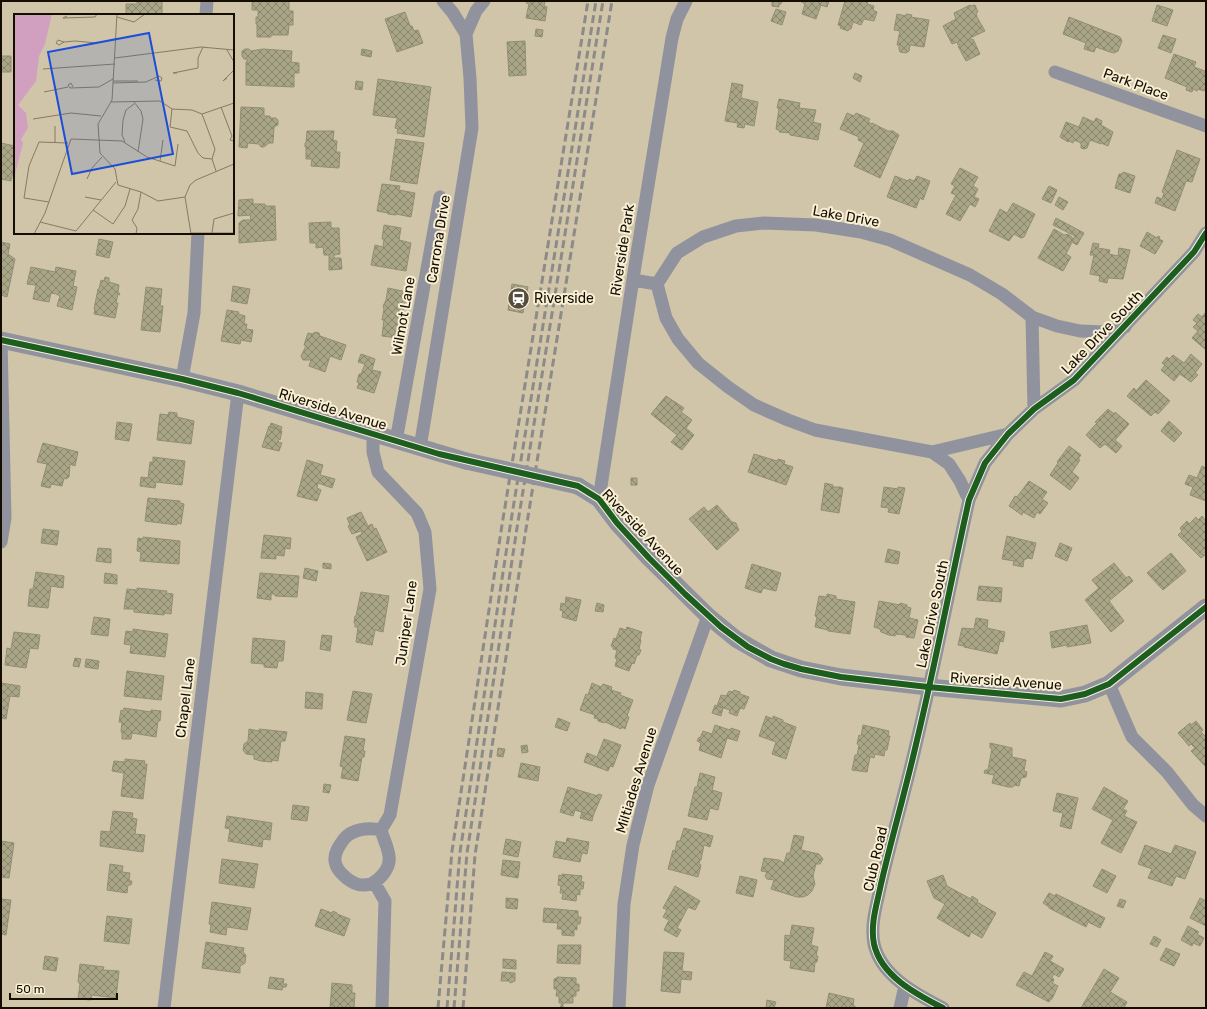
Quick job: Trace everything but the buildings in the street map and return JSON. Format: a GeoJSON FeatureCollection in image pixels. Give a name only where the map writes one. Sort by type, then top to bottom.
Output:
{"type":"FeatureCollection","features":[{"type":"Feature","properties":{"kind":"street"},"geometry":{"type":"LineString","coordinates":[[206,14],[207,1]]}},
{"type":"Feature","properties":{"kind":"street","name":"Carrona Drive"},"geometry":{"type":"LineString","coordinates":[[420,448],[472,128],[472,97],[466,34],[453,13],[443,1]]}},
{"type":"Feature","properties":{"kind":"street","name":"Carrona Drive"},"geometry":{"type":"LineString","coordinates":[[466,34],[476,11],[484,1]]}},
{"type":"Feature","properties":{"kind":"street","name":"Riverside Park"},"geometry":{"type":"LineString","coordinates":[[599,499],[672,38],[677,19],[684,4]]}},
{"type":"Feature","properties":{"kind":"street","name":"Park Place"},"geometry":{"type":"LineString","coordinates":[[1055,72],[1206,126]]}},
{"type":"Feature","properties":{"kind":"street","name":"Wilmot Lane"},"geometry":{"type":"LineString","coordinates":[[396,441],[440,197]]}},
{"type":"Feature","properties":{"kind":"street","name":"Lake Drive"},"geometry":{"type":"LineString","coordinates":[[657,284],[677,253],[703,237],[736,226],[764,224],[816,225],[861,232],[890,240],[970,275],[1002,294],[1032,317],[1057,326],[1105,332],[1125,327]]}},
{"type":"Feature","properties":{"kind":"street","name":"Lake Drive South"},"geometry":{"type":"LineString","coordinates":[[928,686],[969,500],[985,463],[1008,434],[1034,409],[1074,380],[1125,327],[1194,252],[1206,233]]}},
{"type":"Feature","properties":{"kind":"street"},"geometry":{"type":"LineString","coordinates":[[182,379],[194,313],[198,234]]}},
{"type":"Feature","properties":{"kind":"street"},"geometry":{"type":"LineString","coordinates":[[633,280],[657,284],[666,318],[678,339],[698,363],[754,405],[788,420],[815,430],[932,452],[1008,434]]}},
{"type":"Feature","properties":{"kind":"street"},"geometry":{"type":"LineString","coordinates":[[1032,317],[1034,409]]}},
{"type":"Feature","properties":{"kind":"street"},"geometry":{"type":"LineString","coordinates":[[1,340],[5,518],[1,542]]}},
{"type":"Feature","properties":{"kind":"street","name":"Riverside Avenue"},"geometry":{"type":"LineString","coordinates":[[1,340],[238,392],[466,461],[578,486],[599,499],[649,558],[708,616],[736,639],[771,660],[801,669],[841,677],[1061,699],[1085,694],[1109,684],[1206,607]]}},
{"type":"Feature","properties":{"kind":"street","name":"Chapel Lane"},"geometry":{"type":"LineString","coordinates":[[164,1008],[238,392]]}},
{"type":"Feature","properties":{"kind":"street","name":"Juniper Lane"},"geometry":{"type":"LineString","coordinates":[[373,433],[373,452],[378,472],[417,513],[425,532],[430,589],[390,815],[381,830]]}},
{"type":"Feature","properties":{"kind":"street"},"geometry":{"type":"LineString","coordinates":[[932,452],[949,464],[960,481],[969,500]]}},
{"type":"Feature","properties":{"kind":"street","name":"Miltiades Avenue"},"geometry":{"type":"LineString","coordinates":[[619,1008],[624,904],[633,845],[648,785],[708,616]]}},
{"type":"Feature","properties":{"kind":"street"},"geometry":{"type":"LineString","coordinates":[[1109,684],[1132,737],[1167,772],[1193,805],[1206,816]]}},
{"type":"Feature","properties":{"kind":"street","name":"Club Road"},"geometry":{"type":"LineString","coordinates":[[928,686],[917,741],[885,866],[872,925],[872,936],[878,954],[888,971],[905,986],[943,1008]]}},
{"type":"Feature","properties":{"kind":"street"},"geometry":{"type":"LineString","coordinates":[[370,828],[381,830],[390,856],[388,867],[382,876],[374,882],[363,885],[351,882],[341,874],[335,862],[337,848],[346,837],[358,831],[370,828]]}},
{"type":"Feature","properties":{"kind":"street"},"geometry":{"type":"LineString","coordinates":[[374,882],[385,901],[382,1008]]}},
{"type":"Feature","properties":{"kind":"street"},"geometry":{"type":"LineString","coordinates":[[900,1008],[905,986]]}},
{"type":"Feature","properties":{"kind":"railway"},"geometry":{"type":"LineString","coordinates":[[438,1008],[452,851],[502,525],[588,1]]}},
{"type":"Feature","properties":{"kind":"railway"},"geometry":{"type":"LineString","coordinates":[[447,1008],[460,852],[510,527],[596,1]]}},
{"type":"Feature","properties":{"kind":"railway"},"geometry":{"type":"LineString","coordinates":[[454,1008],[467,853],[517,528],[603,1]]}},
{"type":"Feature","properties":{"kind":"railway"},"geometry":{"type":"LineString","coordinates":[[463,1008],[475,855],[526,529],[612,1]]}},
{"type":"Feature","properties":{"kind":"cycle path"},"geometry":{"type":"LineString","coordinates":[[943,1008],[922,997],[901,983],[884,966],[874,944],[873,929],[874,914],[924,710],[969,500],[985,463],[1008,434],[1034,409],[1074,380],[1194,252],[1206,233]]}},
{"type":"Feature","properties":{"kind":"cycle path"},"geometry":{"type":"LineString","coordinates":[[1,340],[182,379],[238,393],[439,454],[578,486],[599,499],[617,523],[649,558],[721,627],[748,647],[771,659],[801,669],[841,677],[928,687],[1061,699],[1085,694],[1109,684],[1206,607]]}},
{"type":"Feature","properties":{"kind":"place","name":"Riverside"},"geometry":{"type":"Point","coordinates":[518,298]}}]}
